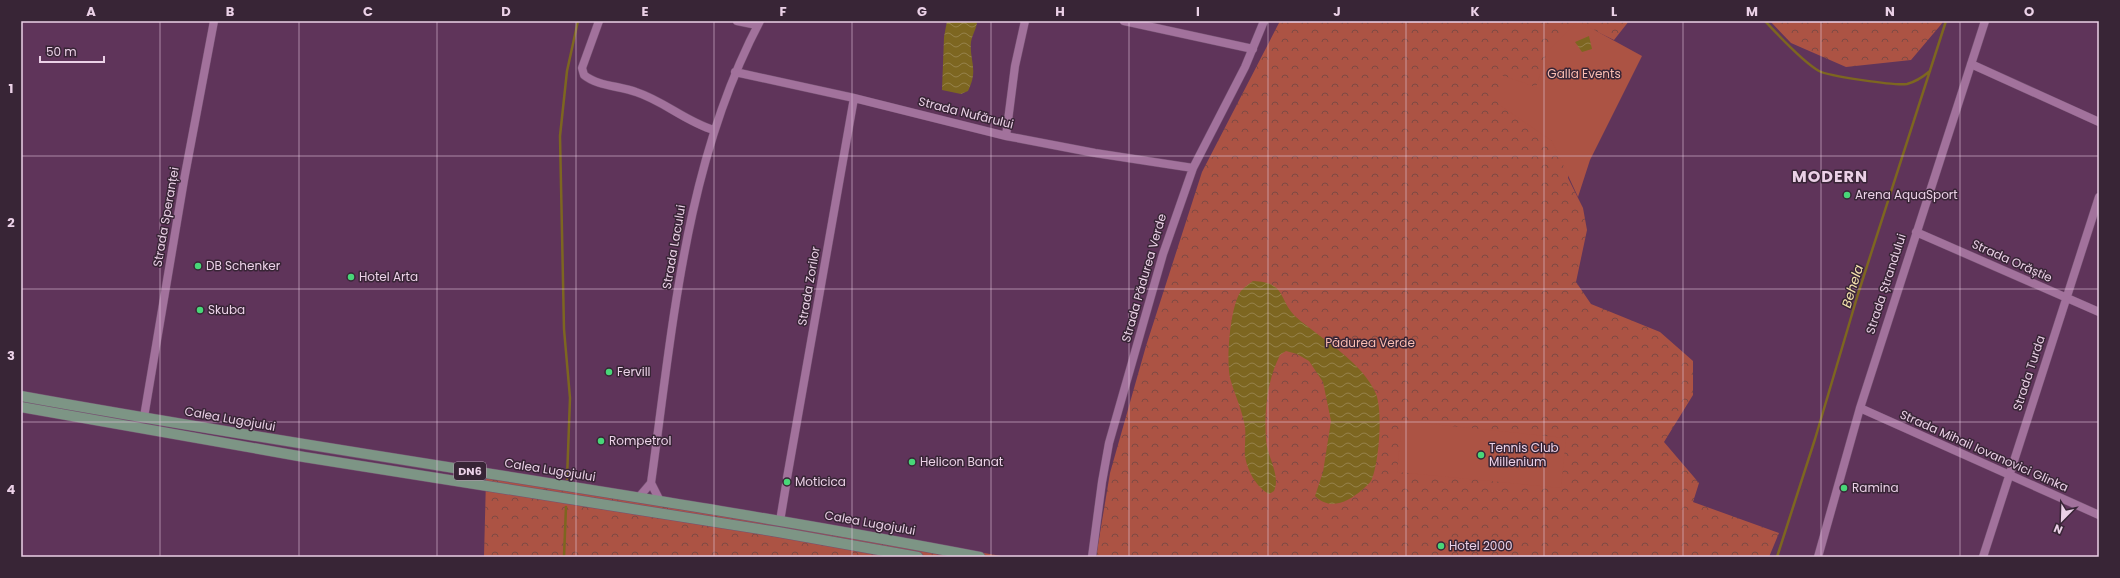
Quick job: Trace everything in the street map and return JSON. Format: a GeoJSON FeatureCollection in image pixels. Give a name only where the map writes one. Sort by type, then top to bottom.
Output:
{"type":"FeatureCollection","features":[{"type":"Feature","properties":{"kind":"main road","name":"Calea Lugojului"},"geometry":{"type":"LineString","coordinates":[[21,396],[365,455],[780,520],[980,557]]}},
{"type":"Feature","properties":{"kind":"main road","name":"Calea Lugojului"},"geometry":{"type":"LineString","coordinates":[[21,407],[304,457],[778,532],[918,557]]}},
{"type":"Feature","properties":{"kind":"street","name":"Strada Speranței"},"geometry":{"type":"LineString","coordinates":[[144,417],[184,180],[214,21]]}},
{"type":"Feature","properties":{"kind":"street"},"geometry":{"type":"LineString","coordinates":[[598,21],[582,68],[584,75],[595,81],[637,92],[653,98],[700,125],[714,130]]}},
{"type":"Feature","properties":{"kind":"street","name":"Strada Lacului"},"geometry":{"type":"LineString","coordinates":[[651,483],[685,246],[695,198],[714,130],[735,72],[758,23],[737,21]]}},
{"type":"Feature","properties":{"kind":"street"},"geometry":{"type":"LineString","coordinates":[[1006,136],[1015,66],[1025,21]]}},
{"type":"Feature","properties":{"kind":"street"},"geometry":{"type":"LineString","coordinates":[[1124,21],[1142,23],[1253,49]]}},
{"type":"Feature","properties":{"kind":"street","name":"Strada Pădurea Verde"},"geometry":{"type":"LineString","coordinates":[[1092,557],[1103,472],[1114,424],[1163,254],[1193,168],[1253,49],[1264,21]]}},
{"type":"Feature","properties":{"kind":"street","name":"Strada Ștrandului"},"geometry":{"type":"LineString","coordinates":[[1818,557],[1860,408],[1985,21]]}},
{"type":"Feature","properties":{"kind":"street"},"geometry":{"type":"LineString","coordinates":[[1971,64],[2099,122]]}},
{"type":"Feature","properties":{"kind":"street","name":"Strada Nufărului"},"geometry":{"type":"LineString","coordinates":[[735,72],[854,98],[1006,136],[1095,153],[1193,168]]}},
{"type":"Feature","properties":{"kind":"street","name":"Strada Zorilor"},"geometry":{"type":"LineString","coordinates":[[780,520],[854,98]]}},
{"type":"Feature","properties":{"kind":"street","name":"Strada Turda"},"geometry":{"type":"LineString","coordinates":[[1983,557],[2065,297],[2099,196]]}},
{"type":"Feature","properties":{"kind":"street","name":"Strada Orăștie"},"geometry":{"type":"LineString","coordinates":[[1916,232],[2099,312]]}},
{"type":"Feature","properties":{"kind":"street","name":"Strada Mihail Iovanovici Glinka"},"geometry":{"type":"LineString","coordinates":[[1860,408],[2099,515]]}},
{"type":"Feature","properties":{"kind":"street"},"geometry":{"type":"LineString","coordinates":[[639,497],[651,483],[660,501]]}},
{"type":"Feature","properties":{"kind":"green space","name":"Pădurea Verde"},"geometry":{"type":"Polygon","coordinates":[[[1280,21],[1629,21],[1614,40],[1577,22],[1568,178],[1583,208],[1587,230],[1576,282],[1591,304],[1660,332],[1693,361],[1693,395],[1664,442],[1699,483],[1693,502],[1779,533],[1769,557],[1096,557],[1110,473],[1146,346],[1202,172],[1280,21]]]}},
{"type":"Feature","properties":{"kind":"green space","name":"Galla Events"},"geometry":{"type":"Polygon","coordinates":[[[1578,21],[1642,56],[1590,160],[1578,197],[1552,141],[1501,106],[1501,75],[1536,87],[1547,52],[1578,21]]]}},
{"type":"Feature","properties":{"kind":"green space"},"geometry":{"type":"Polygon","coordinates":[[[1770,21],[1944,21],[1911,60],[1846,67],[1791,43],[1770,21]]]}},
{"type":"Feature","properties":{"kind":"green space","name":"Tennis Club Millenium"},"geometry":{"type":"Polygon","coordinates":[[[1402,421],[1566,438],[1561,488],[1397,472],[1402,421]]]}},
{"type":"Feature","properties":{"kind":"green space"},"geometry":{"type":"Polygon","coordinates":[[[486,479],[562,480],[1007,557],[484,557],[486,479]]]}},
{"type":"Feature","properties":{"kind":"water"},"geometry":{"type":"Polygon","coordinates":[[[947,21],[977,21],[971,42],[973,77],[968,91],[961,94],[942,90],[944,37],[947,21]]]}},
{"type":"Feature","properties":{"kind":"water"},"geometry":{"type":"Polygon","coordinates":[[[1589,36],[1592,49],[1582,52],[1575,42],[1589,36]]]}},
{"type":"Feature","properties":{"kind":"water"},"geometry":{"type":"Polygon","coordinates":[[[1253,281],[1264,282],[1277,288],[1290,311],[1352,361],[1370,382],[1376,394],[1380,425],[1378,451],[1374,473],[1368,484],[1357,494],[1345,501],[1333,504],[1327,503],[1321,501],[1315,496],[1323,472],[1331,421],[1323,382],[1309,361],[1297,354],[1286,351],[1280,355],[1272,375],[1267,396],[1266,440],[1275,472],[1276,485],[1274,491],[1269,494],[1264,491],[1256,483],[1250,472],[1245,456],[1245,426],[1230,378],[1228,359],[1230,333],[1237,298],[1241,291],[1253,281]]]}},
{"type":"Feature","properties":{"kind":"waterway"},"geometry":{"type":"LineString","coordinates":[[567,479],[570,398],[564,329],[560,136],[567,71],[578,21]]}},
{"type":"Feature","properties":{"kind":"waterway"},"geometry":{"type":"LineString","coordinates":[[1765,21],[1791,48],[1813,67],[1825,73],[1890,84],[1907,84],[1922,77],[1930,71]]}},
{"type":"Feature","properties":{"kind":"waterway","name":"Behela"},"geometry":{"type":"LineString","coordinates":[[1777,557],[1815,439],[1858,294],[1946,21]]}},
{"type":"Feature","properties":{"kind":"waterway"},"geometry":{"type":"LineString","coordinates":[[564,557],[566,507]]}},
{"type":"Feature","properties":{"kind":"place","name":"Arena AquaSport"},"geometry":{"type":"Point","coordinates":[1847,195]}},
{"type":"Feature","properties":{"kind":"place","name":"DB Schenker"},"geometry":{"type":"Point","coordinates":[198,266]}},
{"type":"Feature","properties":{"kind":"place","name":"Hotel Arta"},"geometry":{"type":"Point","coordinates":[351,277]}},
{"type":"Feature","properties":{"kind":"place","name":"Skuba"},"geometry":{"type":"Point","coordinates":[200,310]}},
{"type":"Feature","properties":{"kind":"place","name":"Fervill"},"geometry":{"type":"Point","coordinates":[609,372]}},
{"type":"Feature","properties":{"kind":"place","name":"Rompetrol"},"geometry":{"type":"Point","coordinates":[601,441]}},
{"type":"Feature","properties":{"kind":"place","name":"Tennis Club Millenium"},"geometry":{"type":"Point","coordinates":[1481,455]}},
{"type":"Feature","properties":{"kind":"place","name":"Helicon Banat"},"geometry":{"type":"Point","coordinates":[912,462]}},
{"type":"Feature","properties":{"kind":"place","name":"Moticica"},"geometry":{"type":"Point","coordinates":[787,482]}},
{"type":"Feature","properties":{"kind":"place","name":"Ramina"},"geometry":{"type":"Point","coordinates":[1844,488]}},
{"type":"Feature","properties":{"kind":"place","name":"Hotel 2000"},"geometry":{"type":"Point","coordinates":[1441,546]}},
{"type":"Feature","properties":{"kind":"district","name":"MODERN"},"geometry":{"type":"Point","coordinates":[1830,176]}}]}
